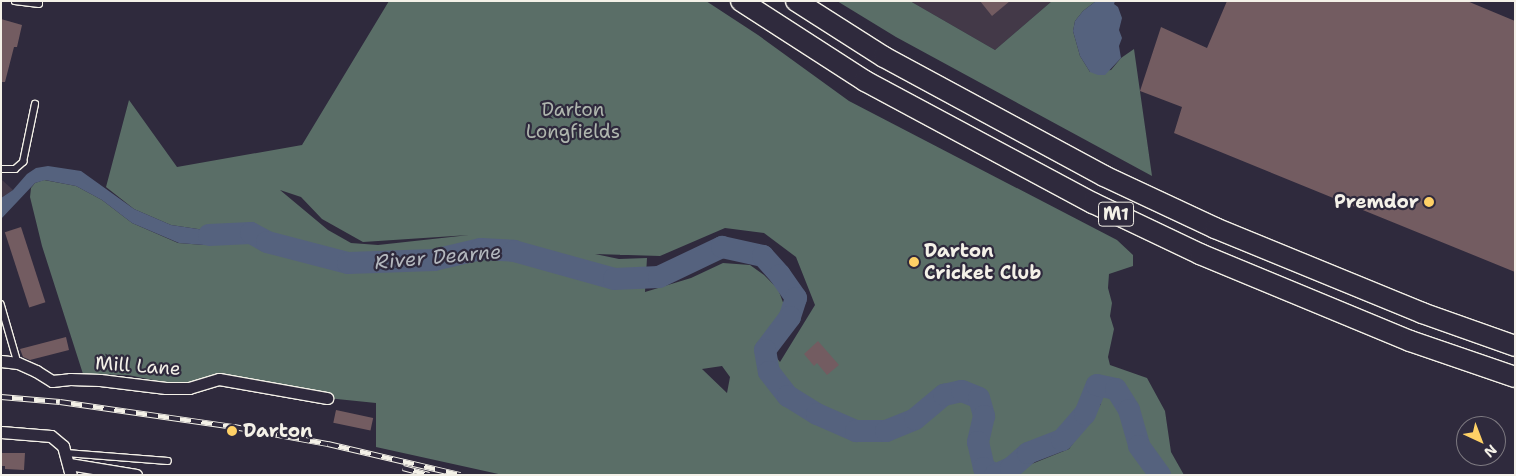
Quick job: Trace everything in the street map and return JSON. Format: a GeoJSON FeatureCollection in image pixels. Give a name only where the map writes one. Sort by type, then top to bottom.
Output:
{"type":"FeatureCollection","features":[{"type":"Feature","properties":{"kind":"highway","name":"M1"},"geometry":{"type":"LineString","coordinates":[[742,1],[866,81],[1093,203],[1200,254],[1410,341],[1515,377]]}},
{"type":"Feature","properties":{"kind":"highway","name":"M1"},"geometry":{"type":"LineString","coordinates":[[796,1],[884,57],[1104,176],[1251,243],[1422,314],[1515,346]]}},
{"type":"Feature","properties":{"kind":"street","name":"Mill Lane"},"geometry":{"type":"LineString","coordinates":[[1,361],[18,363],[52,381],[70,379],[100,380],[166,388],[189,388],[219,379],[320,399]]}},
{"type":"Feature","properties":{"kind":"street"},"geometry":{"type":"LineString","coordinates":[[1,432],[43,435],[58,441],[69,464],[136,475]]}},
{"type":"Feature","properties":{"kind":"lane"},"geometry":{"type":"LineString","coordinates":[[15,1],[39,4],[39,1]]}},
{"type":"Feature","properties":{"kind":"lane"},"geometry":{"type":"LineString","coordinates":[[1,169],[15,169],[23,162],[35,104]]}},
{"type":"Feature","properties":{"kind":"lane"},"geometry":{"type":"LineString","coordinates":[[1,304],[18,363]]}},
{"type":"Feature","properties":{"kind":"lane"},"geometry":{"type":"LineString","coordinates":[[69,464],[168,461]]}},
{"type":"Feature","properties":{"kind":"shaded area"},"geometry":{"type":"Polygon","coordinates":[[[910,1],[1052,1],[995,50],[910,1]]]}},
{"type":"Feature","properties":{"kind":"shaded area"},"geometry":{"type":"Polygon","coordinates":[[[1,179],[13,190],[1,198],[1,179]]]}},
{"type":"Feature","properties":{"kind":"green space","name":"Darton Longfields"},"geometry":{"type":"Polygon","coordinates":[[[389,1],[706,1],[758,35],[849,101],[1117,240],[1133,255],[1133,266],[1109,274],[1108,288],[1112,303],[1110,316],[1114,329],[1108,357],[1110,365],[1147,378],[1165,411],[1171,452],[1184,475],[503,475],[376,447],[376,403],[327,398],[219,379],[178,385],[128,375],[83,374],[42,246],[30,197],[31,188],[35,183],[44,180],[76,186],[102,200],[132,223],[178,243],[204,245],[241,240],[238,231],[218,232],[171,225],[134,209],[106,187],[129,100],[177,167],[302,145],[389,1]],[[280,190],[328,230],[351,243],[378,245],[469,235],[363,242],[322,219],[301,197],[280,190]],[[725,228],[660,256],[595,254],[619,259],[647,258],[645,292],[691,278],[723,263],[750,265],[764,275],[778,289],[784,305],[777,321],[761,338],[780,362],[815,305],[796,257],[764,233],[725,228]],[[722,366],[702,369],[727,393],[730,377],[722,366]],[[1091,384],[1077,413],[1052,437],[1037,440],[1013,462],[1002,467],[1014,471],[1069,449],[1101,404],[1091,384]]]}},
{"type":"Feature","properties":{"kind":"green space"},"geometry":{"type":"Polygon","coordinates":[[[837,1],[910,1],[995,50],[1052,1],[1096,1],[1083,11],[1075,21],[1073,31],[1080,56],[1090,72],[1111,70],[1121,58],[1134,49],[1152,176],[896,37],[837,1]]]}},
{"type":"Feature","properties":{"kind":"water"},"geometry":{"type":"Polygon","coordinates":[[[1096,1],[1115,1],[1114,4],[1118,7],[1122,18],[1119,30],[1122,38],[1119,46],[1121,58],[1105,75],[1090,72],[1080,56],[1073,31],[1075,21],[1083,11],[1096,1]]]}},
{"type":"Feature","properties":{"kind":"water"},"geometry":{"type":"Polygon","coordinates":[[[48,166],[81,171],[134,209],[171,225],[218,232],[239,231],[241,239],[204,245],[179,243],[132,223],[102,200],[76,186],[45,180],[35,183],[1,219],[1,198],[13,190],[27,174],[36,168],[48,166]]]}},
{"type":"Feature","properties":{"kind":"building"},"geometry":{"type":"Polygon","coordinates":[[[980,1],[1010,1],[992,16],[980,1]]]}},
{"type":"Feature","properties":{"kind":"building","name":"Premdor"},"geometry":{"type":"Polygon","coordinates":[[[1227,1],[1467,1],[1515,21],[1515,272],[1174,133],[1182,107],[1140,91],[1161,27],[1207,48],[1227,1]]]}},
{"type":"Feature","properties":{"kind":"building"},"geometry":{"type":"Polygon","coordinates":[[[1,19],[22,25],[5,82],[1,82],[1,19]]]}},
{"type":"Feature","properties":{"kind":"building"},"geometry":{"type":"Polygon","coordinates":[[[21,227],[45,302],[29,307],[5,232],[21,227]]]}},
{"type":"Feature","properties":{"kind":"building"},"geometry":{"type":"Polygon","coordinates":[[[66,337],[69,350],[30,360],[23,357],[20,349],[66,337]]]}},
{"type":"Feature","properties":{"kind":"building"},"geometry":{"type":"Polygon","coordinates":[[[818,341],[839,365],[827,375],[817,363],[814,366],[804,354],[818,341]]]}},
{"type":"Feature","properties":{"kind":"building"},"geometry":{"type":"Polygon","coordinates":[[[336,410],[373,418],[370,431],[333,423],[336,410]]]}},
{"type":"Feature","properties":{"kind":"building"},"geometry":{"type":"Polygon","coordinates":[[[1,453],[25,453],[24,470],[5,469],[5,466],[1,466],[1,453]]]}},
{"type":"Feature","properties":{"kind":"waterway","name":"River Dearne"},"geometry":{"type":"LineString","coordinates":[[209,235],[251,233],[267,242],[348,263],[434,260],[481,249],[514,251],[614,279],[659,277],[722,247],[763,256],[780,275],[796,298],[790,317],[765,350],[769,372],[788,396],[817,414],[856,431],[886,431],[915,419],[944,395],[962,391],[979,398],[984,416],[978,442],[984,468],[995,475]]}},
{"type":"Feature","properties":{"kind":"waterway","name":"River Dearne"},"geometry":{"type":"LineString","coordinates":[[995,475],[1011,468],[1028,453],[1062,440],[1085,414],[1097,385],[1116,389],[1129,410],[1139,446],[1160,475]]}},
{"type":"Feature","properties":{"kind":"railway"},"geometry":{"type":"LineString","coordinates":[[1,397],[60,402],[234,427],[328,444],[460,475]]}},
{"type":"Feature","properties":{"kind":"railway"},"geometry":{"type":"LineString","coordinates":[[403,468],[429,475]]}},
{"type":"Feature","properties":{"kind":"place","name":"Premdor"},"geometry":{"type":"Point","coordinates":[1429,202]}},
{"type":"Feature","properties":{"kind":"place","name":"Darton Cricket Club"},"geometry":{"type":"Point","coordinates":[914,262]}},
{"type":"Feature","properties":{"kind":"place","name":"Darton"},"geometry":{"type":"Point","coordinates":[232,431]}}]}
